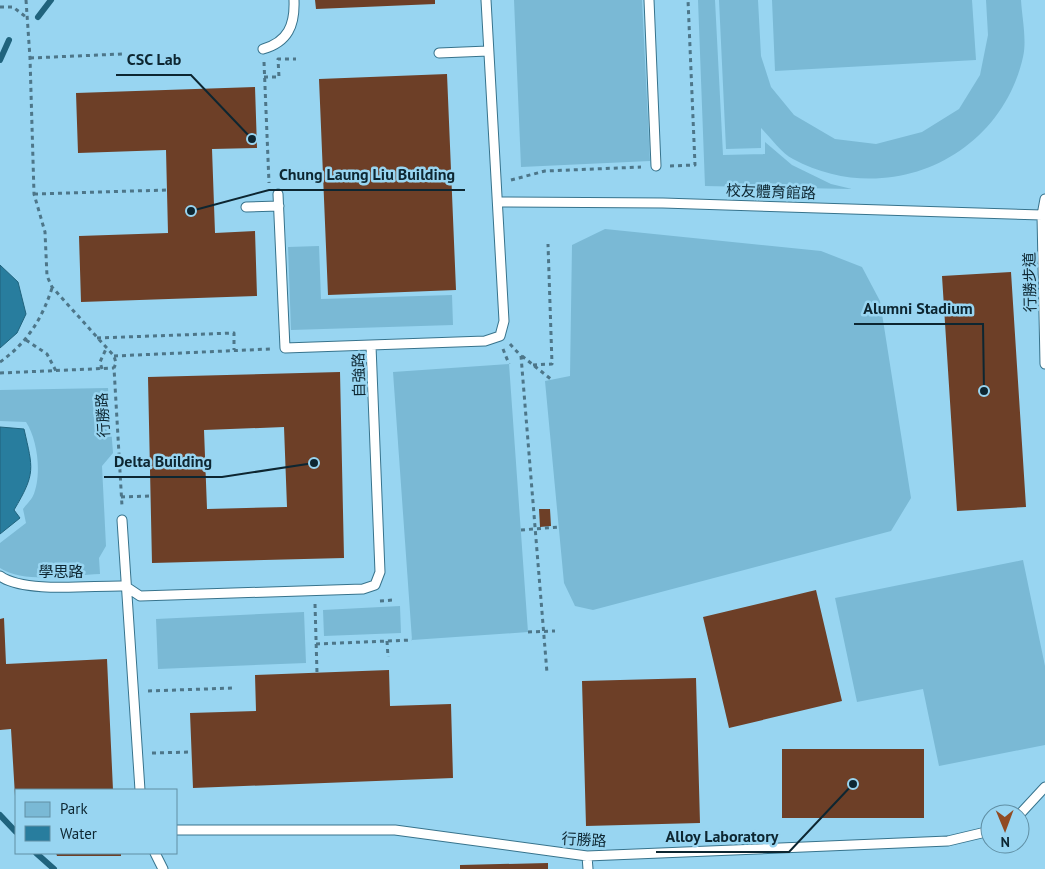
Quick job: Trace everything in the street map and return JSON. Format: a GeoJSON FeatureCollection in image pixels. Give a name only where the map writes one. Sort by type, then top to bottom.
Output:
{"type":"FeatureCollection","features":[{"type":"Feature","properties":{"kind":"lane"},"geometry":{"type":"LineString","coordinates":[[263,49],[277,45],[289,33],[294,0]]}},
{"type":"Feature","properties":{"kind":"lane"},"geometry":{"type":"LineString","coordinates":[[486,0],[504,321],[500,336]]}},
{"type":"Feature","properties":{"kind":"lane"},"geometry":{"type":"LineString","coordinates":[[649,0],[656,166]]}},
{"type":"Feature","properties":{"kind":"lane"},"geometry":{"type":"LineString","coordinates":[[439,53],[488,51]]}},
{"type":"Feature","properties":{"kind":"lane"},"geometry":{"type":"LineString","coordinates":[[278,194],[274,206],[285,348],[371,346]]}},
{"type":"Feature","properties":{"kind":"lane","name":"行勝步道"},"geometry":{"type":"LineString","coordinates":[[1045,199],[1042,215],[1045,364]]}},
{"type":"Feature","properties":{"kind":"lane","name":"校友體育館路"},"geometry":{"type":"LineString","coordinates":[[498,202],[653,203],[1042,215]]}},
{"type":"Feature","properties":{"kind":"lane"},"geometry":{"type":"LineString","coordinates":[[246,207],[274,206]]}},
{"type":"Feature","properties":{"kind":"lane","name":"自強路"},"geometry":{"type":"LineString","coordinates":[[125,586],[140,596],[363,588],[375,585],[380,572],[371,346],[485,341],[500,336]]}},
{"type":"Feature","properties":{"kind":"lane"},"geometry":{"type":"LineString","coordinates":[[122,520],[140,789]]}},
{"type":"Feature","properties":{"kind":"lane","name":"學思路"},"geometry":{"type":"LineString","coordinates":[[0,576],[7,582],[24,586],[125,586]]}},
{"type":"Feature","properties":{"kind":"lane"},"geometry":{"type":"LineString","coordinates":[[1029,804],[1045,787]]}},
{"type":"Feature","properties":{"kind":"lane","name":"行勝路"},"geometry":{"type":"LineString","coordinates":[[178,830],[395,830],[587,856],[948,841],[980,833]]}},
{"type":"Feature","properties":{"kind":"lane"},"geometry":{"type":"LineString","coordinates":[[156,854],[163,869]]}},
{"type":"Feature","properties":{"kind":"lane"},"geometry":{"type":"LineString","coordinates":[[587,856],[588,869]]}},
{"type":"Feature","properties":{"kind":"path"},"geometry":{"type":"LineString","coordinates":[[26,0],[30,58],[34,194],[45,232],[47,276],[52,287],[114,356],[285,348]]}},
{"type":"Feature","properties":{"kind":"path"},"geometry":{"type":"LineString","coordinates":[[506,182],[545,171],[695,165],[688,0]]}},
{"type":"Feature","properties":{"kind":"path"},"geometry":{"type":"LineString","coordinates":[[0,7],[12,7],[26,17]]}},
{"type":"Feature","properties":{"kind":"path"},"geometry":{"type":"LineString","coordinates":[[30,58],[122,54]]}},
{"type":"Feature","properties":{"kind":"path"},"geometry":{"type":"LineString","coordinates":[[274,206],[264,78],[279,77],[278,59],[296,59]]}},
{"type":"Feature","properties":{"kind":"path"},"geometry":{"type":"LineString","coordinates":[[34,194],[167,190]]}},
{"type":"Feature","properties":{"kind":"path"},"geometry":{"type":"LineString","coordinates":[[533,365],[552,364],[548,244]]}},
{"type":"Feature","properties":{"kind":"path"},"geometry":{"type":"LineString","coordinates":[[0,362],[26,340],[40,321],[52,287]]}},
{"type":"Feature","properties":{"kind":"path"},"geometry":{"type":"LineString","coordinates":[[97,338],[234,333],[234,350]]}},
{"type":"Feature","properties":{"kind":"path"},"geometry":{"type":"LineString","coordinates":[[500,336],[521,356],[552,380]]}},
{"type":"Feature","properties":{"kind":"path"},"geometry":{"type":"LineString","coordinates":[[26,340],[47,354],[56,371]]}},
{"type":"Feature","properties":{"kind":"path"},"geometry":{"type":"LineString","coordinates":[[502,346],[509,364]]}},
{"type":"Feature","properties":{"kind":"path"},"geometry":{"type":"LineString","coordinates":[[102,369],[100,362],[106,349]]}},
{"type":"Feature","properties":{"kind":"path","name":"行勝路"},"geometry":{"type":"LineString","coordinates":[[114,356],[116,363],[114,368],[122,520]]}},
{"type":"Feature","properties":{"kind":"path"},"geometry":{"type":"LineString","coordinates":[[521,356],[542,631],[547,673]]}},
{"type":"Feature","properties":{"kind":"path"},"geometry":{"type":"LineString","coordinates":[[0,373],[114,368]]}},
{"type":"Feature","properties":{"kind":"path"},"geometry":{"type":"LineString","coordinates":[[121,497],[150,496]]}},
{"type":"Feature","properties":{"kind":"path"},"geometry":{"type":"LineString","coordinates":[[520,530],[559,527]]}},
{"type":"Feature","properties":{"kind":"path"},"geometry":{"type":"LineString","coordinates":[[377,601],[393,600]]}},
{"type":"Feature","properties":{"kind":"path"},"geometry":{"type":"LineString","coordinates":[[315,603],[317,672]]}},
{"type":"Feature","properties":{"kind":"path"},"geometry":{"type":"LineString","coordinates":[[528,632],[555,631]]}},
{"type":"Feature","properties":{"kind":"path"},"geometry":{"type":"LineString","coordinates":[[316,644],[412,640]]}},
{"type":"Feature","properties":{"kind":"path"},"geometry":{"type":"LineString","coordinates":[[387,641],[388,657]]}},
{"type":"Feature","properties":{"kind":"path"},"geometry":{"type":"LineString","coordinates":[[133,692],[233,688]]}},
{"type":"Feature","properties":{"kind":"path"},"geometry":{"type":"LineString","coordinates":[[138,754],[192,752]]}},
{"type":"Feature","properties":{"kind":"green space"},"geometry":{"type":"Polygon","coordinates":[[[514,0],[642,0],[650,161],[521,167],[514,0]]]}},
{"type":"Feature","properties":{"kind":"green space"},"geometry":{"type":"Polygon","coordinates":[[[698,0],[715,0],[723,155],[765,154],[765,142],[792,165],[831,184],[852,189],[705,186],[698,0]]]}},
{"type":"Feature","properties":{"kind":"green space"},"geometry":{"type":"Polygon","coordinates":[[[719,0],[758,0],[761,56],[771,87],[794,115],[835,139],[876,144],[922,132],[959,109],[980,75],[988,35],[986,0],[1021,0],[1024,36],[1023,57],[1010,93],[990,123],[965,147],[934,165],[901,176],[865,178],[829,173],[793,159],[780,149],[761,128],[761,148],[726,149],[719,0]]]}},
{"type":"Feature","properties":{"kind":"green space"},"geometry":{"type":"Polygon","coordinates":[[[772,0],[972,0],[976,60],[775,71],[772,0]]]}},
{"type":"Feature","properties":{"kind":"green space"},"geometry":{"type":"Polygon","coordinates":[[[605,229],[821,251],[862,267],[880,301],[911,498],[891,531],[593,610],[575,606],[564,583],[545,381],[570,376],[572,245],[605,229]]]}},
{"type":"Feature","properties":{"kind":"green space"},"geometry":{"type":"Polygon","coordinates":[[[319,246],[321,299],[452,295],[453,325],[291,330],[288,247],[319,246]]]}},
{"type":"Feature","properties":{"kind":"green space"},"geometry":{"type":"Polygon","coordinates":[[[509,364],[528,632],[412,640],[393,372],[509,364]]]}},
{"type":"Feature","properties":{"kind":"green space"},"geometry":{"type":"Polygon","coordinates":[[[108,388],[113,453],[102,466],[106,546],[99,558],[100,574],[35,577],[10,573],[0,568],[0,543],[26,523],[23,509],[33,496],[36,488],[38,469],[36,448],[26,422],[0,421],[0,390],[108,388]]]}},
{"type":"Feature","properties":{"kind":"green space"},"geometry":{"type":"Polygon","coordinates":[[[1023,560],[1045,666],[1045,745],[939,766],[923,689],[857,702],[835,598],[1023,560]]]}},
{"type":"Feature","properties":{"kind":"green space"},"geometry":{"type":"Polygon","coordinates":[[[400,606],[401,633],[324,636],[323,610],[400,606]]]}},
{"type":"Feature","properties":{"kind":"green space"},"geometry":{"type":"Polygon","coordinates":[[[304,612],[306,663],[158,669],[156,619],[304,612]]]}},
{"type":"Feature","properties":{"kind":"water"},"geometry":{"type":"Polygon","coordinates":[[[0,265],[18,282],[26,314],[17,333],[0,348],[0,265]]]}},
{"type":"Feature","properties":{"kind":"water"},"geometry":{"type":"Polygon","coordinates":[[[0,427],[24,429],[31,471],[26,487],[14,510],[20,518],[0,534],[0,427]]]}},
{"type":"Feature","properties":{"kind":"building"},"geometry":{"type":"Polygon","coordinates":[[[315,0],[435,0],[435,4],[316,9],[315,0]]]}},
{"type":"Feature","properties":{"kind":"building"},"geometry":{"type":"Polygon","coordinates":[[[447,74],[456,290],[328,295],[319,79],[447,74]]]}},
{"type":"Feature","properties":{"kind":"building"},"geometry":{"type":"Polygon","coordinates":[[[255,87],[257,148],[212,149],[215,233],[255,231],[257,296],[81,302],[79,236],[168,233],[166,150],[78,153],[76,93],[255,87]]]}},
{"type":"Feature","properties":{"kind":"building"},"geometry":{"type":"Polygon","coordinates":[[[1011,272],[1026,507],[957,511],[942,276],[1011,272]]]}},
{"type":"Feature","properties":{"kind":"building"},"geometry":{"type":"Polygon","coordinates":[[[340,372],[344,558],[152,563],[148,377],[340,372]],[[284,427],[204,430],[207,509],[287,507],[284,427]]]}},
{"type":"Feature","properties":{"kind":"building"},"geometry":{"type":"Polygon","coordinates":[[[539,509],[550,509],[551,526],[540,527],[539,509]]]}},
{"type":"Feature","properties":{"kind":"building"},"geometry":{"type":"Polygon","coordinates":[[[816,590],[842,701],[729,728],[703,617],[816,590]]]}},
{"type":"Feature","properties":{"kind":"building"},"geometry":{"type":"Polygon","coordinates":[[[4,618],[6,664],[107,659],[113,789],[15,789],[15,796],[11,729],[0,730],[0,619],[4,618]]]}},
{"type":"Feature","properties":{"kind":"building"},"geometry":{"type":"Polygon","coordinates":[[[389,670],[390,706],[451,704],[453,778],[193,788],[190,713],[256,711],[255,675],[389,670]]]}},
{"type":"Feature","properties":{"kind":"building"},"geometry":{"type":"Polygon","coordinates":[[[696,678],[700,823],[586,826],[582,681],[696,678]]]}},
{"type":"Feature","properties":{"kind":"building"},"geometry":{"type":"Polygon","coordinates":[[[782,749],[924,749],[924,818],[782,818],[782,749]]]}},
{"type":"Feature","properties":{"kind":"building"},"geometry":{"type":"Polygon","coordinates":[[[56,854],[121,854],[121,856],[57,856],[56,854]]]}},
{"type":"Feature","properties":{"kind":"building"},"geometry":{"type":"Polygon","coordinates":[[[548,863],[548,869],[460,869],[460,865],[548,863]]]}},
{"type":"Feature","properties":{"kind":"waterway"},"geometry":{"type":"LineString","coordinates":[[38,17],[51,0]]}},
{"type":"Feature","properties":{"kind":"waterway"},"geometry":{"type":"LineString","coordinates":[[0,60],[9,40]]}},
{"type":"Feature","properties":{"kind":"waterway"},"geometry":{"type":"LineString","coordinates":[[0,815],[15,831]]}},
{"type":"Feature","properties":{"kind":"waterway"},"geometry":{"type":"LineString","coordinates":[[37,854],[54,869]]}},
{"type":"Feature","properties":{"kind":"place","name":"CSC Lab"},"geometry":{"type":"Point","coordinates":[252,139]}},
{"type":"Feature","properties":{"kind":"place","name":"Chung Laung Liu Building"},"geometry":{"type":"Point","coordinates":[191,211]}},
{"type":"Feature","properties":{"kind":"place","name":"Alumni Stadium"},"geometry":{"type":"Point","coordinates":[984,391]}},
{"type":"Feature","properties":{"kind":"place","name":"Delta Building"},"geometry":{"type":"Point","coordinates":[314,463]}},
{"type":"Feature","properties":{"kind":"place","name":"Alloy Laboratory"},"geometry":{"type":"Point","coordinates":[853,784]}}]}
